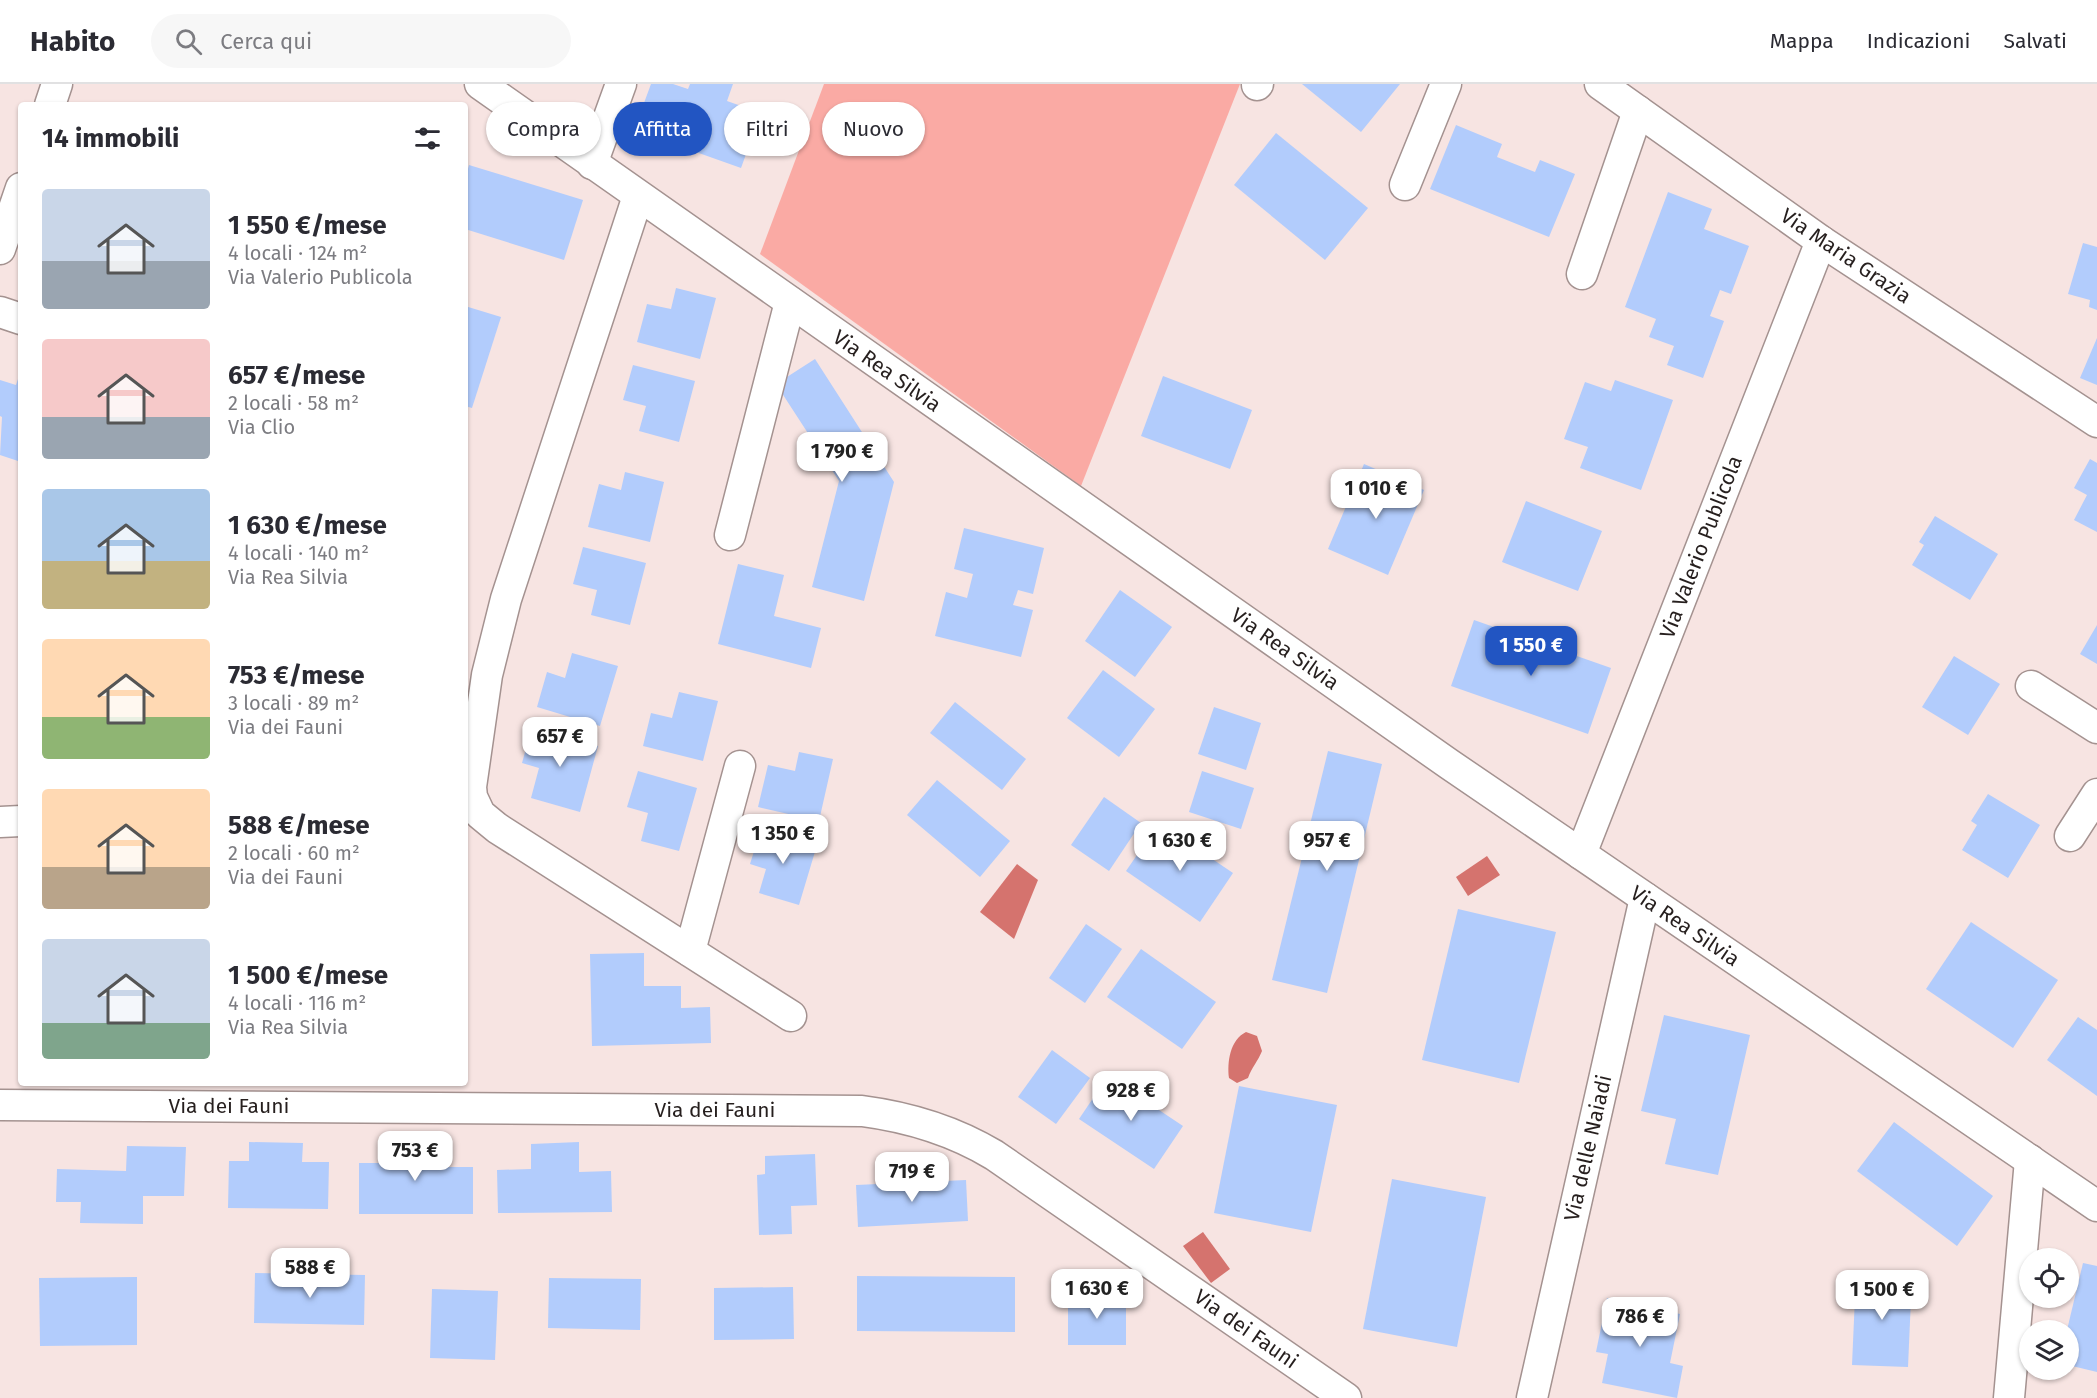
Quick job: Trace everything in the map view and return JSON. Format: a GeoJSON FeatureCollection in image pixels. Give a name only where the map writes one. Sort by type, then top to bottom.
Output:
{"type":"FeatureCollection","features":[{"type":"Feature","properties":{"kind":"street","name":"Via Rea Silvia"},"geometry":{"type":"LineString","coordinates":[[480,84],[1581,854],[2097,1206]]}},
{"type":"Feature","properties":{"kind":"street"},"geometry":{"type":"LineString","coordinates":[[592,164],[621,84]]}},
{"type":"Feature","properties":{"kind":"street"},"geometry":{"type":"LineString","coordinates":[[1405,185],[1446,84]]}},
{"type":"Feature","properties":{"kind":"street","name":"Via Maria Grazia"},"geometry":{"type":"LineString","coordinates":[[1600,84],[1821,241],[2097,422]]}},
{"type":"Feature","properties":{"kind":"street"},"geometry":{"type":"LineString","coordinates":[[1582,274],[1638,111]]}},
{"type":"Feature","properties":{"kind":"street"},"geometry":{"type":"LineString","coordinates":[[638,196],[498,625],[482,699],[470,807],[497,828],[791,1016]]}},
{"type":"Feature","properties":{"kind":"street"},"geometry":{"type":"LineString","coordinates":[[0,249],[18,197]]}},
{"type":"Feature","properties":{"kind":"street","name":"Via Valerio Publicola"},"geometry":{"type":"LineString","coordinates":[[1581,854],[1821,241]]}},
{"type":"Feature","properties":{"kind":"street"},"geometry":{"type":"LineString","coordinates":[[730,535],[790,302]]}},
{"type":"Feature","properties":{"kind":"street"},"geometry":{"type":"LineString","coordinates":[[0,312],[18,318]]}},
{"type":"Feature","properties":{"kind":"street"},"geometry":{"type":"LineString","coordinates":[[2031,686],[2097,728]]}},
{"type":"Feature","properties":{"kind":"street"},"geometry":{"type":"LineString","coordinates":[[690,951],[740,766]]}},
{"type":"Feature","properties":{"kind":"street"},"geometry":{"type":"LineString","coordinates":[[2070,836],[2097,794]]}},
{"type":"Feature","properties":{"kind":"street"},"geometry":{"type":"LineString","coordinates":[[0,822],[18,821]]}},
{"type":"Feature","properties":{"kind":"street","name":"Via delle Naiadi"},"geometry":{"type":"LineString","coordinates":[[1532,1398],[1645,898]]}},
{"type":"Feature","properties":{"kind":"street","name":"Via dei Fauni"},"geometry":{"type":"LineString","coordinates":[[0,1104],[862,1111],[894,1116],[944,1131],[994,1155],[1346,1398]]}},
{"type":"Feature","properties":{"kind":"street"},"geometry":{"type":"LineString","coordinates":[[2009,1398],[2030,1160]]}},
{"type":"Feature","properties":{"kind":"shaded area"},"geometry":{"type":"Polygon","coordinates":[[[824,84],[1240,84],[1081,486],[760,254],[797,156],[810,156],[810,121],[824,84]]]}},
{"type":"Feature","properties":{"kind":"shaded area"},"geometry":{"type":"Polygon","coordinates":[[[1487,856],[1500,875],[1468,896],[1456,877],[1487,856]]]}},
{"type":"Feature","properties":{"kind":"shaded area"},"geometry":{"type":"Polygon","coordinates":[[[1017,864],[1038,880],[1014,939],[980,912],[1017,864]]]}},
{"type":"Feature","properties":{"kind":"shaded area"},"geometry":{"type":"Polygon","coordinates":[[[1246,1032],[1257,1036],[1262,1051],[1248,1078],[1237,1083],[1229,1078],[1229,1059],[1236,1040],[1246,1032]]]}},
{"type":"Feature","properties":{"kind":"shaded area"},"geometry":{"type":"Polygon","coordinates":[[[1203,1232],[1230,1269],[1211,1283],[1183,1246],[1203,1232]]]}},
{"type":"Feature","properties":{"kind":"building"},"geometry":{"type":"Polygon","coordinates":[[[651,84],[673,84],[688,89],[690,84],[733,84],[727,101],[730,102],[724,102],[724,156],[745,156],[741,168],[707,156],[712,156],[712,102],[644,102],[651,84]]]}},
{"type":"Feature","properties":{"kind":"building"},"geometry":{"type":"Polygon","coordinates":[[[1302,84],[1400,84],[1361,132],[1302,84]]]}},
{"type":"Feature","properties":{"kind":"building"},"geometry":{"type":"Polygon","coordinates":[[[1456,125],[1502,144],[1497,157],[1535,172],[1540,160],[1575,174],[1549,237],[1430,189],[1456,125]]]}},
{"type":"Feature","properties":{"kind":"building"},"geometry":{"type":"Polygon","coordinates":[[[1276,133],[1368,208],[1325,260],[1234,185],[1276,133]]]}},
{"type":"Feature","properties":{"kind":"building"},"geometry":{"type":"Polygon","coordinates":[[[469,165],[583,200],[564,260],[468,230],[469,165]]]}},
{"type":"Feature","properties":{"kind":"building"},"geometry":{"type":"Polygon","coordinates":[[[1668,192],[1712,209],[1704,229],[1749,246],[1731,294],[1720,290],[1710,316],[1724,321],[1703,378],[1667,365],[1674,346],[1649,337],[1656,319],[1625,307],[1668,192]]]}},
{"type":"Feature","properties":{"kind":"building"},"geometry":{"type":"Polygon","coordinates":[[[2083,243],[2097,247],[2097,310],[2089,307],[2090,300],[2068,294],[2083,243]]]}},
{"type":"Feature","properties":{"kind":"building"},"geometry":{"type":"Polygon","coordinates":[[[676,288],[716,298],[700,359],[637,342],[647,304],[671,309],[676,288]]]}},
{"type":"Feature","properties":{"kind":"building"},"geometry":{"type":"Polygon","coordinates":[[[468,307],[501,317],[472,408],[468,407],[468,307]]]}},
{"type":"Feature","properties":{"kind":"building"},"geometry":{"type":"Polygon","coordinates":[[[2097,338],[2097,385],[2080,378],[2097,338]]]}},
{"type":"Feature","properties":{"kind":"building"},"geometry":{"type":"Polygon","coordinates":[[[815,359],[894,482],[864,601],[812,587],[839,481],[776,384],[815,359]]]}},
{"type":"Feature","properties":{"kind":"building"},"geometry":{"type":"Polygon","coordinates":[[[633,365],[695,381],[679,442],[639,431],[646,406],[623,400],[633,365]]]}},
{"type":"Feature","properties":{"kind":"building"},"geometry":{"type":"Polygon","coordinates":[[[1163,376],[1252,410],[1230,469],[1141,436],[1163,376]]]}},
{"type":"Feature","properties":{"kind":"building"},"geometry":{"type":"Polygon","coordinates":[[[18,379],[18,461],[0,455],[2,417],[0,416],[0,380],[16,385],[18,379]]]}},
{"type":"Feature","properties":{"kind":"building"},"geometry":{"type":"Polygon","coordinates":[[[1615,380],[1673,400],[1641,490],[1580,468],[1588,447],[1564,439],[1585,382],[1611,391],[1615,380]]]}},
{"type":"Feature","properties":{"kind":"building"},"geometry":{"type":"Polygon","coordinates":[[[2090,459],[2097,463],[2097,532],[2074,520],[2087,495],[2074,488],[2090,459]]]}},
{"type":"Feature","properties":{"kind":"building"},"geometry":{"type":"Polygon","coordinates":[[[1364,464],[1424,490],[1388,575],[1328,549],[1364,464]]]}},
{"type":"Feature","properties":{"kind":"building"},"geometry":{"type":"Polygon","coordinates":[[[625,472],[664,482],[650,542],[588,527],[599,484],[621,490],[625,472]]]}},
{"type":"Feature","properties":{"kind":"building"},"geometry":{"type":"Polygon","coordinates":[[[1526,501],[1602,531],[1578,591],[1502,562],[1526,501]]]}},
{"type":"Feature","properties":{"kind":"building"},"geometry":{"type":"Polygon","coordinates":[[[1935,516],[1998,554],[1970,600],[1912,565],[1924,545],[1919,542],[1935,516]]]}},
{"type":"Feature","properties":{"kind":"building"},"geometry":{"type":"Polygon","coordinates":[[[964,528],[1044,548],[1033,594],[1018,590],[1013,605],[1033,610],[1021,657],[935,636],[946,592],[967,598],[973,574],[954,569],[964,528]]]}},
{"type":"Feature","properties":{"kind":"building"},"geometry":{"type":"Polygon","coordinates":[[[583,547],[646,563],[630,625],[591,615],[597,590],[573,584],[583,547]]]}},
{"type":"Feature","properties":{"kind":"building"},"geometry":{"type":"Polygon","coordinates":[[[738,564],[784,575],[774,616],[821,628],[811,668],[718,644],[738,564]]]}},
{"type":"Feature","properties":{"kind":"building"},"geometry":{"type":"Polygon","coordinates":[[[1120,590],[1172,627],[1135,677],[1085,641],[1120,590]]]}},
{"type":"Feature","properties":{"kind":"building"},"geometry":{"type":"Polygon","coordinates":[[[1474,620],[1611,668],[1588,734],[1451,686],[1474,620]]]}},
{"type":"Feature","properties":{"kind":"building"},"geometry":{"type":"Polygon","coordinates":[[[2097,625],[2097,664],[2080,654],[2097,625]]]}},
{"type":"Feature","properties":{"kind":"building"},"geometry":{"type":"Polygon","coordinates":[[[572,653],[618,666],[600,726],[537,707],[547,672],[565,678],[572,653]]]}},
{"type":"Feature","properties":{"kind":"building"},"geometry":{"type":"Polygon","coordinates":[[[1954,656],[2000,684],[1968,735],[1922,707],[1954,656]]]}},
{"type":"Feature","properties":{"kind":"building"},"geometry":{"type":"Polygon","coordinates":[[[1103,670],[1155,709],[1119,757],[1067,718],[1103,670]]]}},
{"type":"Feature","properties":{"kind":"building"},"geometry":{"type":"Polygon","coordinates":[[[679,692],[718,701],[703,761],[643,746],[651,713],[672,718],[679,692]]]}},
{"type":"Feature","properties":{"kind":"building"},"geometry":{"type":"Polygon","coordinates":[[[955,702],[1026,759],[1002,790],[930,733],[955,702]]]}},
{"type":"Feature","properties":{"kind":"building"},"geometry":{"type":"Polygon","coordinates":[[[1214,707],[1261,723],[1246,770],[1198,754],[1214,707]]]}},
{"type":"Feature","properties":{"kind":"building"},"geometry":{"type":"Polygon","coordinates":[[[532,727],[598,746],[580,812],[531,798],[539,768],[522,763],[532,727]]]}},
{"type":"Feature","properties":{"kind":"building"},"geometry":{"type":"Polygon","coordinates":[[[1328,751],[1382,764],[1327,993],[1272,980],[1328,751]]]}},
{"type":"Feature","properties":{"kind":"building"},"geometry":{"type":"Polygon","coordinates":[[[799,752],[833,759],[819,821],[758,807],[768,765],[795,771],[799,752]]]}},
{"type":"Feature","properties":{"kind":"building"},"geometry":{"type":"Polygon","coordinates":[[[638,771],[697,788],[679,851],[641,841],[648,813],[627,807],[638,771]]]}},
{"type":"Feature","properties":{"kind":"building"},"geometry":{"type":"Polygon","coordinates":[[[1202,771],[1254,788],[1241,829],[1189,812],[1202,771]]]}},
{"type":"Feature","properties":{"kind":"building"},"geometry":{"type":"Polygon","coordinates":[[[937,780],[1010,841],[980,877],[907,815],[937,780]]]}},
{"type":"Feature","properties":{"kind":"building"},"geometry":{"type":"Polygon","coordinates":[[[1988,794],[2040,825],[2008,878],[1962,850],[1977,825],[1971,821],[1988,794]]]}},
{"type":"Feature","properties":{"kind":"building"},"geometry":{"type":"Polygon","coordinates":[[[1104,797],[1141,823],[1109,871],[1071,845],[1104,797]]]}},
{"type":"Feature","properties":{"kind":"building"},"geometry":{"type":"Polygon","coordinates":[[[1159,823],[1233,873],[1200,922],[1126,871],[1159,823]]]}},
{"type":"Feature","properties":{"kind":"building"},"geometry":{"type":"Polygon","coordinates":[[[761,829],[817,845],[799,905],[759,893],[766,869],[750,864],[761,829]]]}},
{"type":"Feature","properties":{"kind":"building"},"geometry":{"type":"Polygon","coordinates":[[[1458,909],[1556,932],[1519,1083],[1422,1060],[1458,909]]]}},
{"type":"Feature","properties":{"kind":"building"},"geometry":{"type":"Polygon","coordinates":[[[1971,922],[2058,980],[2013,1048],[1926,989],[1971,922]]]}},
{"type":"Feature","properties":{"kind":"building"},"geometry":{"type":"Polygon","coordinates":[[[1086,924],[1122,949],[1085,1003],[1049,978],[1086,924]]]}},
{"type":"Feature","properties":{"kind":"building"},"geometry":{"type":"Polygon","coordinates":[[[1141,949],[1216,1002],[1182,1049],[1107,997],[1141,949]]]}},
{"type":"Feature","properties":{"kind":"building"},"geometry":{"type":"Polygon","coordinates":[[[644,953],[644,986],[681,986],[681,1008],[710,1007],[711,1043],[592,1046],[590,954],[644,953]]]}},
{"type":"Feature","properties":{"kind":"building"},"geometry":{"type":"Polygon","coordinates":[[[1664,1015],[1750,1035],[1718,1175],[1665,1164],[1676,1119],[1641,1111],[1664,1015]]]}},
{"type":"Feature","properties":{"kind":"building"},"geometry":{"type":"Polygon","coordinates":[[[2078,1017],[2097,1030],[2097,1096],[2047,1060],[2078,1017]]]}},
{"type":"Feature","properties":{"kind":"building"},"geometry":{"type":"Polygon","coordinates":[[[1052,1050],[1090,1078],[1056,1124],[1018,1097],[1052,1050]]]}},
{"type":"Feature","properties":{"kind":"building"},"geometry":{"type":"Polygon","coordinates":[[[1108,1076],[1183,1126],[1154,1169],[1079,1119],[1108,1076]]]}},
{"type":"Feature","properties":{"kind":"building"},"geometry":{"type":"Polygon","coordinates":[[[1239,1086],[1337,1105],[1311,1232],[1214,1213],[1239,1086]]]}},
{"type":"Feature","properties":{"kind":"building"},"geometry":{"type":"Polygon","coordinates":[[[1894,1122],[1993,1196],[1957,1246],[1857,1171],[1894,1122]]]}},
{"type":"Feature","properties":{"kind":"building"},"geometry":{"type":"Polygon","coordinates":[[[385,1139],[441,1139],[442,1167],[473,1167],[473,1214],[359,1214],[359,1163],[385,1163],[385,1139]]]}},
{"type":"Feature","properties":{"kind":"building"},"geometry":{"type":"Polygon","coordinates":[[[249,1142],[303,1143],[302,1162],[329,1162],[328,1209],[228,1208],[229,1161],[249,1161],[249,1142]]]}},
{"type":"Feature","properties":{"kind":"building"},"geometry":{"type":"Polygon","coordinates":[[[579,1142],[579,1172],[611,1171],[612,1212],[498,1213],[497,1170],[531,1169],[531,1144],[579,1142]]]}},
{"type":"Feature","properties":{"kind":"building"},"geometry":{"type":"Polygon","coordinates":[[[127,1146],[186,1147],[184,1196],[143,1196],[143,1224],[80,1223],[81,1202],[56,1202],[57,1169],[126,1171],[127,1146]]]}},
{"type":"Feature","properties":{"kind":"building"},"geometry":{"type":"Polygon","coordinates":[[[815,1154],[817,1205],[791,1206],[792,1234],[759,1235],[757,1175],[765,1174],[765,1156],[815,1154]]]}},
{"type":"Feature","properties":{"kind":"building"},"geometry":{"type":"Polygon","coordinates":[[[1392,1179],[1486,1197],[1457,1347],[1363,1329],[1392,1179]]]}},
{"type":"Feature","properties":{"kind":"building"},"geometry":{"type":"Polygon","coordinates":[[[966,1180],[968,1221],[858,1227],[856,1185],[966,1180]]]}},
{"type":"Feature","properties":{"kind":"building"},"geometry":{"type":"Polygon","coordinates":[[[2083,1263],[2097,1266],[2097,1372],[2079,1368],[2079,1320],[2069,1320],[2072,1308],[2079,1308],[2079,1280],[2083,1263]]]}},
{"type":"Feature","properties":{"kind":"building"},"geometry":{"type":"Polygon","coordinates":[[[255,1273],[365,1275],[364,1325],[254,1323],[255,1273]]]}},
{"type":"Feature","properties":{"kind":"building"},"geometry":{"type":"Polygon","coordinates":[[[1856,1274],[1912,1276],[1908,1367],[1852,1365],[1856,1274]]]}},
{"type":"Feature","properties":{"kind":"building"},"geometry":{"type":"Polygon","coordinates":[[[857,1276],[1015,1277],[1015,1332],[857,1331],[857,1276]]]}},
{"type":"Feature","properties":{"kind":"building"},"geometry":{"type":"Polygon","coordinates":[[[137,1277],[137,1345],[40,1346],[39,1278],[137,1277]]]}},
{"type":"Feature","properties":{"kind":"building"},"geometry":{"type":"Polygon","coordinates":[[[549,1278],[641,1279],[640,1330],[548,1328],[549,1278]]]}},
{"type":"Feature","properties":{"kind":"building"},"geometry":{"type":"Polygon","coordinates":[[[793,1287],[794,1339],[714,1340],[714,1288],[793,1287]]]}},
{"type":"Feature","properties":{"kind":"building"},"geometry":{"type":"Polygon","coordinates":[[[432,1289],[498,1291],[495,1360],[430,1358],[432,1289]]]}},
{"type":"Feature","properties":{"kind":"building"},"geometry":{"type":"Polygon","coordinates":[[[1068,1295],[1126,1295],[1126,1345],[1068,1345],[1068,1295]]]}},
{"type":"Feature","properties":{"kind":"building"},"geometry":{"type":"Polygon","coordinates":[[[1607,1298],[1680,1314],[1670,1363],[1683,1366],[1677,1398],[1602,1383],[1608,1354],[1596,1352],[1607,1298]]]}}]}
